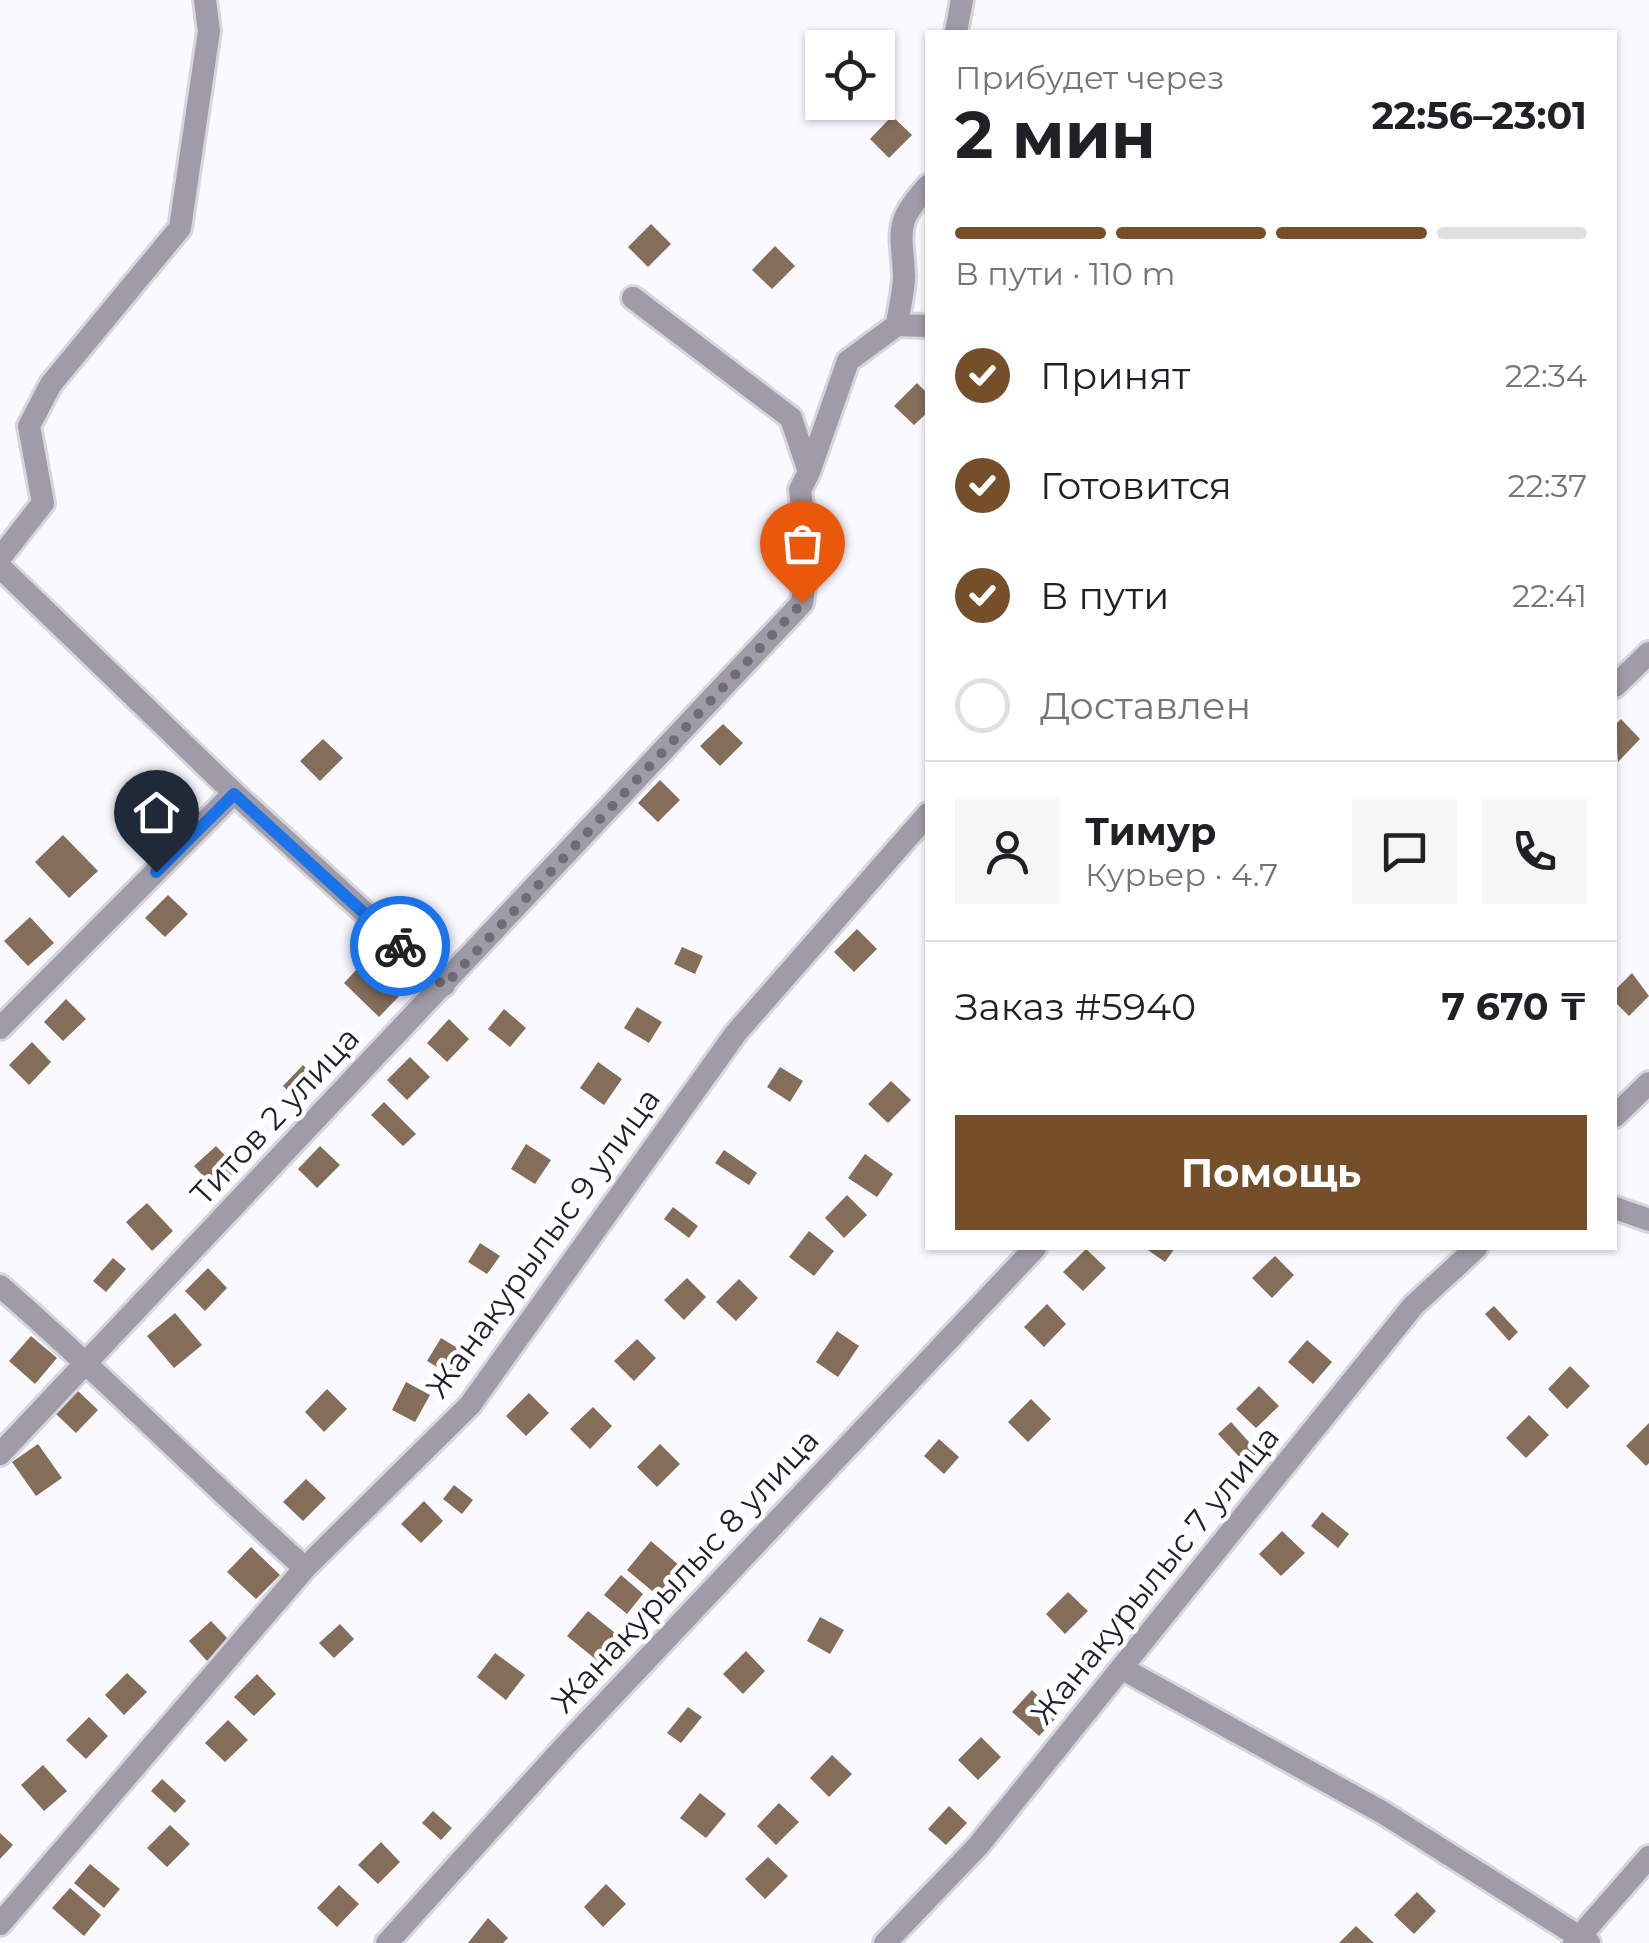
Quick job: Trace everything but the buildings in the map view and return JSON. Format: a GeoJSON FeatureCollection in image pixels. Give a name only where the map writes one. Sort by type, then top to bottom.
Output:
{"type":"FeatureCollection","features":[{"type":"Feature","properties":{"kind":"street"},"geometry":{"type":"LineString","coordinates":[[0,558],[42,503],[29,426],[51,384],[180,228],[209,32],[205,0]]}},
{"type":"Feature","properties":{"kind":"street"},"geometry":{"type":"LineString","coordinates":[[956,30],[962,0]]}},
{"type":"Feature","properties":{"kind":"street"},"geometry":{"type":"LineString","coordinates":[[897,324],[904,277],[898,240],[909,206],[925,189]]}},
{"type":"Feature","properties":{"kind":"street"},"geometry":{"type":"LineString","coordinates":[[633,298],[791,418],[809,472]]}},
{"type":"Feature","properties":{"kind":"street"},"geometry":{"type":"LineString","coordinates":[[809,472],[848,362],[897,324],[925,326]]}},
{"type":"Feature","properties":{"kind":"street","name":"Титов 2 улица"},"geometry":{"type":"LineString","coordinates":[[0,1454],[802,603],[808,556],[800,490],[809,472]]}},
{"type":"Feature","properties":{"kind":"street"},"geometry":{"type":"LineString","coordinates":[[0,567],[234,794],[444,986]]}},
{"type":"Feature","properties":{"kind":"street"},"geometry":{"type":"LineString","coordinates":[[1617,684],[1649,653]]}},
{"type":"Feature","properties":{"kind":"street"},"geometry":{"type":"LineString","coordinates":[[0,1028],[234,794]]}},
{"type":"Feature","properties":{"kind":"street","name":"Жанакурылыс 9 улица"},"geometry":{"type":"LineString","coordinates":[[0,1924],[305,1568],[470,1405],[736,1033],[925,817]]}},
{"type":"Feature","properties":{"kind":"street"},"geometry":{"type":"LineString","coordinates":[[1617,1114],[1649,1083]]}},
{"type":"Feature","properties":{"kind":"street"},"geometry":{"type":"LineString","coordinates":[[1617,1209],[1649,1220]]}},
{"type":"Feature","properties":{"kind":"street","name":"Жанакурылыс 8 улица"},"geometry":{"type":"LineString","coordinates":[[387,1943],[565,1746],[1033,1250]]}},
{"type":"Feature","properties":{"kind":"street","name":"Жанакурылыс 7 улица"},"geometry":{"type":"LineString","coordinates":[[885,1943],[978,1846],[1413,1306],[1474,1250]]}},
{"type":"Feature","properties":{"kind":"street"},"geometry":{"type":"LineString","coordinates":[[0,1286],[88,1362],[215,1489],[305,1568]]}},
{"type":"Feature","properties":{"kind":"street"},"geometry":{"type":"LineString","coordinates":[[1123,1669],[1382,1812],[1581,1941],[1649,1857]]}},
{"type":"Feature","properties":{"kind":"way so far"},"geometry":{"type":"LineString","coordinates":[[400,946],[444,986],[802,603]]}},
{"type":"Feature","properties":{"kind":"route"},"geometry":{"type":"LineString","coordinates":[[156,872],[234,794],[400,946]]}}]}
